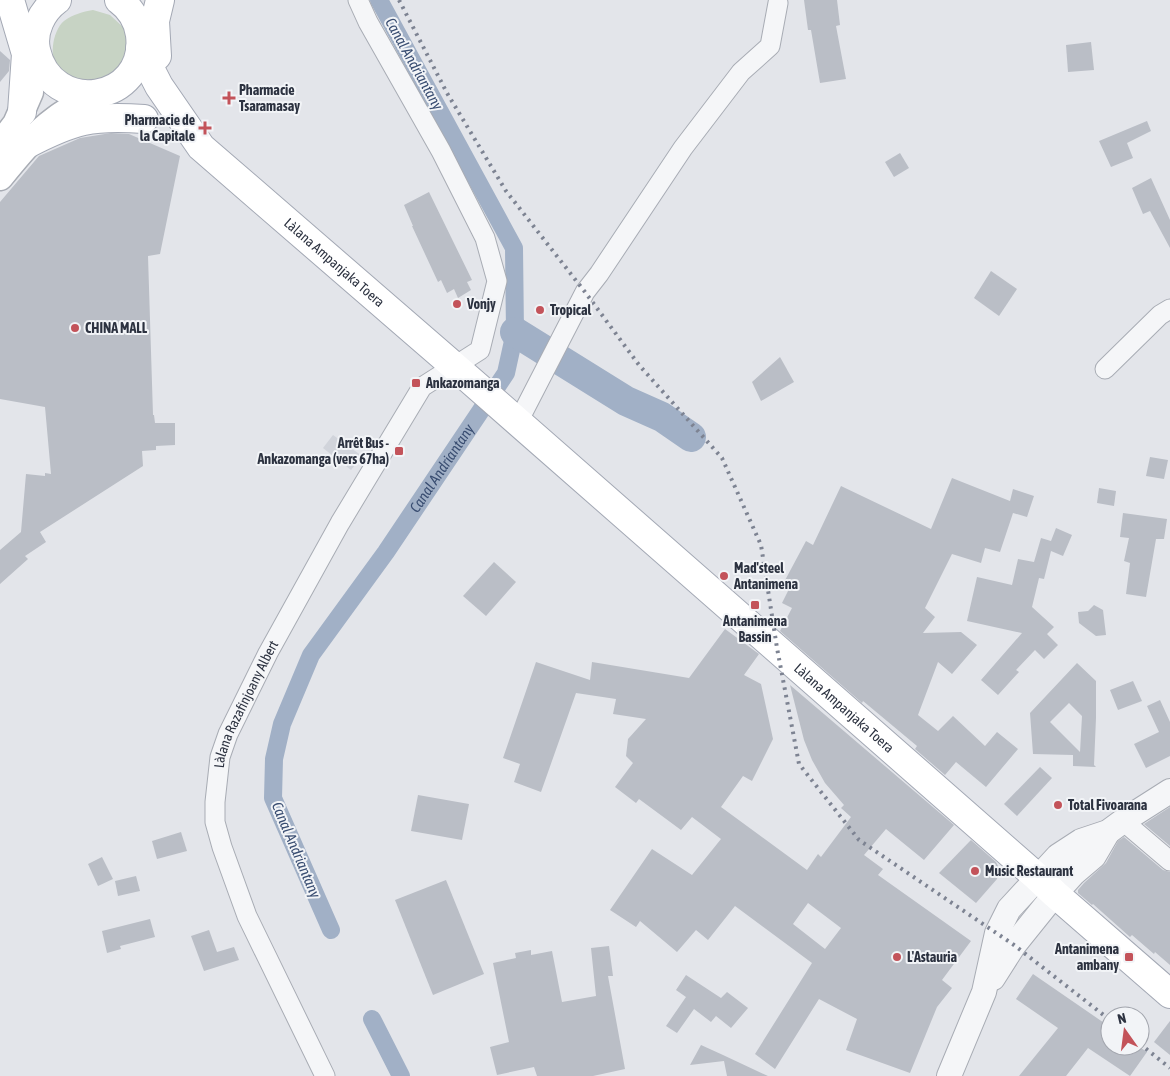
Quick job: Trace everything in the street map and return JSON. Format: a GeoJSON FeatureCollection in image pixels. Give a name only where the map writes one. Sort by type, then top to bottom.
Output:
{"type":"FeatureCollection","features":[{"type":"Feature","properties":{"kind":"main road"},"geometry":{"type":"LineString","coordinates":[[11,0],[35,44],[38,62],[47,76],[60,87],[75,93],[93,94],[108,91],[120,84],[130,74],[137,62],[146,21],[153,0]]}},
{"type":"Feature","properties":{"kind":"main road"},"geometry":{"type":"LineString","coordinates":[[11,0],[26,54],[22,112]]}},
{"type":"Feature","properties":{"kind":"main road"},"geometry":{"type":"LineString","coordinates":[[0,145],[16,124],[22,112],[35,75],[35,44],[37,29],[42,15],[57,0]]}},
{"type":"Feature","properties":{"kind":"main road"},"geometry":{"type":"LineString","coordinates":[[119,0],[134,16],[139,29],[140,46],[150,70],[170,103],[201,147]]}},
{"type":"Feature","properties":{"kind":"main road"},"geometry":{"type":"LineString","coordinates":[[160,0],[155,21],[155,38],[157,55],[170,103]]}},
{"type":"Feature","properties":{"kind":"main road"},"geometry":{"type":"LineString","coordinates":[[93,94],[201,147]]}},
{"type":"Feature","properties":{"kind":"main road"},"geometry":{"type":"LineString","coordinates":[[0,177],[27,144],[56,119],[81,104],[93,94]]}},
{"type":"Feature","properties":{"kind":"main road"},"geometry":{"type":"LineString","coordinates":[[27,144],[52,131],[90,118],[144,119]]}},
{"type":"Feature","properties":{"kind":"main road","name":"Làlana Ampanjaka Toera"},"geometry":{"type":"LineString","coordinates":[[201,147],[462,373],[1170,994]]}},
{"type":"Feature","properties":{"kind":"street","name":"Làlana Razafinjoany Albert"},"geometry":{"type":"LineString","coordinates":[[325,1076],[246,916],[222,847],[215,822],[215,802],[220,757],[228,734],[268,653],[340,523],[422,387],[462,373],[480,350],[497,281],[484,238],[358,0]]}},
{"type":"Feature","properties":{"kind":"street"},"geometry":{"type":"LineString","coordinates":[[510,415],[544,370],[586,292],[683,148],[741,72],[770,46],[778,3]]}},
{"type":"Feature","properties":{"kind":"street"},"geometry":{"type":"LineString","coordinates":[[1105,369],[1160,314],[1170,309]]}},
{"type":"Feature","properties":{"kind":"street"},"geometry":{"type":"LineString","coordinates":[[949,1076],[984,992],[997,933],[1009,909],[1046,886],[1058,856],[1081,841],[1115,826],[1170,791]]}},
{"type":"Feature","properties":{"kind":"street"},"geometry":{"type":"LineString","coordinates":[[1115,826],[1170,861]]}},
{"type":"Feature","properties":{"kind":"shaded area"},"geometry":{"type":"Polygon","coordinates":[[[333,435],[362,456],[351,470],[323,448],[333,435]]]}},
{"type":"Feature","properties":{"kind":"green space"},"geometry":{"type":"Polygon","coordinates":[[[93,10],[110,15],[123,27],[129,43],[119,75],[88,87],[60,71],[54,60],[53,46],[57,32],[64,21],[78,14],[93,10]]]}},
{"type":"Feature","properties":{"kind":"building"},"geometry":{"type":"Polygon","coordinates":[[[804,0],[837,0],[840,25],[836,26],[846,79],[820,83],[811,30],[808,30],[804,0]]]}},
{"type":"Feature","properties":{"kind":"building"},"geometry":{"type":"Polygon","coordinates":[[[1091,42],[1094,70],[1068,72],[1066,45],[1091,42]]]}},
{"type":"Feature","properties":{"kind":"building"},"geometry":{"type":"Polygon","coordinates":[[[0,51],[10,60],[9,71],[0,82],[0,51]]]}},
{"type":"Feature","properties":{"kind":"building"},"geometry":{"type":"Polygon","coordinates":[[[1147,121],[1151,131],[1127,143],[1133,158],[1111,167],[1099,141],[1147,121]]]}},
{"type":"Feature","properties":{"kind":"building","name":"CHINA MALL"},"geometry":{"type":"Polygon","coordinates":[[[111,133],[129,134],[180,156],[160,254],[148,256],[153,415],[155,423],[175,423],[175,445],[156,446],[156,450],[142,451],[143,466],[40,532],[46,542],[25,556],[28,559],[0,584],[0,550],[21,532],[26,474],[45,476],[45,473],[51,474],[45,407],[0,399],[0,202],[39,156],[80,138],[111,133]]]}},
{"type":"Feature","properties":{"kind":"building"},"geometry":{"type":"Polygon","coordinates":[[[900,153],[909,168],[894,177],[885,162],[900,153]]]}},
{"type":"Feature","properties":{"kind":"building"},"geometry":{"type":"Polygon","coordinates":[[[1151,178],[1170,220],[1170,248],[1150,211],[1143,214],[1132,188],[1151,178]]]}},
{"type":"Feature","properties":{"kind":"building"},"geometry":{"type":"Polygon","coordinates":[[[429,192],[472,280],[467,282],[471,290],[458,298],[454,289],[447,293],[441,280],[438,282],[404,205],[429,192]]]}},
{"type":"Feature","properties":{"kind":"building"},"geometry":{"type":"Polygon","coordinates":[[[991,271],[1017,289],[999,316],[974,298],[991,271]]]}},
{"type":"Feature","properties":{"kind":"building"},"geometry":{"type":"Polygon","coordinates":[[[780,357],[794,382],[761,401],[752,382],[780,357]]]}},
{"type":"Feature","properties":{"kind":"building"},"geometry":{"type":"Polygon","coordinates":[[[1150,457],[1168,460],[1164,479],[1146,476],[1150,457]]]}},
{"type":"Feature","properties":{"kind":"building"},"geometry":{"type":"Polygon","coordinates":[[[952,478],[1010,501],[1013,489],[1034,496],[1027,517],[1013,513],[1000,552],[985,548],[981,563],[952,554],[925,608],[935,617],[923,633],[961,632],[977,645],[952,674],[938,662],[918,715],[938,731],[953,716],[985,746],[997,732],[1018,749],[986,787],[956,762],[945,775],[915,749],[917,746],[863,701],[862,703],[780,631],[792,608],[782,603],[790,587],[783,584],[806,541],[813,545],[841,486],[931,529],[952,478]]]}},
{"type":"Feature","properties":{"kind":"building"},"geometry":{"type":"Polygon","coordinates":[[[1099,488],[1116,491],[1114,506],[1097,503],[1099,488]]]}},
{"type":"Feature","properties":{"kind":"building"},"geometry":{"type":"Polygon","coordinates":[[[1123,513],[1167,519],[1164,539],[1156,539],[1146,597],[1126,594],[1130,563],[1124,561],[1129,538],[1120,537],[1123,513]]]}},
{"type":"Feature","properties":{"kind":"building"},"geometry":{"type":"Polygon","coordinates":[[[1056,528],[1072,535],[1063,556],[1051,551],[1044,579],[1039,578],[1032,607],[1054,627],[1047,634],[1058,645],[1044,659],[1035,650],[1016,670],[1019,672],[998,695],[981,680],[1022,633],[967,621],[977,577],[1012,585],[1018,559],[1034,562],[1041,538],[1051,541],[1056,528]]]}},
{"type":"Feature","properties":{"kind":"building"},"geometry":{"type":"Polygon","coordinates":[[[494,562],[516,582],[486,616],[463,596],[494,562]]]}},
{"type":"Feature","properties":{"kind":"building"},"geometry":{"type":"Polygon","coordinates":[[[1094,605],[1103,610],[1106,635],[1096,636],[1079,623],[1078,612],[1088,611],[1094,605]]]}},
{"type":"Feature","properties":{"kind":"building"},"geometry":{"type":"Polygon","coordinates":[[[725,629],[759,654],[744,675],[761,684],[773,739],[752,781],[743,776],[721,807],[807,870],[818,854],[821,857],[851,817],[841,808],[844,805],[825,783],[812,760],[804,740],[790,685],[954,825],[924,860],[886,829],[864,855],[883,869],[878,875],[971,941],[942,980],[952,988],[937,1007],[910,1073],[846,1050],[857,1019],[819,999],[775,1069],[755,1054],[812,963],[735,906],[708,940],[696,930],[677,952],[640,921],[636,927],[610,910],[652,849],[692,875],[721,839],[692,817],[681,830],[639,799],[636,803],[615,787],[633,763],[626,756],[628,739],[646,719],[613,714],[616,699],[576,693],[541,792],[514,782],[520,764],[503,758],[536,662],[590,680],[592,662],[689,678],[725,629]],[[808,903],[793,924],[825,949],[841,928],[808,903]]]}},
{"type":"Feature","properties":{"kind":"building"},"geometry":{"type":"Polygon","coordinates":[[[1077,663],[1096,681],[1094,765],[1096,767],[1073,766],[1073,755],[1033,754],[1030,713],[1077,663]],[[1069,703],[1050,722],[1080,752],[1082,716],[1069,703]]]}},
{"type":"Feature","properties":{"kind":"building"},"geometry":{"type":"Polygon","coordinates":[[[1133,681],[1142,701],[1118,710],[1110,690],[1133,681]]]}},
{"type":"Feature","properties":{"kind":"building"},"geometry":{"type":"Polygon","coordinates":[[[1160,700],[1170,722],[1170,756],[1146,768],[1134,744],[1159,732],[1147,706],[1160,700]]]}},
{"type":"Feature","properties":{"kind":"building"},"geometry":{"type":"Polygon","coordinates":[[[1040,767],[1052,778],[1017,816],[1004,804],[1040,767]]]}},
{"type":"Feature","properties":{"kind":"building"},"geometry":{"type":"Polygon","coordinates":[[[418,795],[469,804],[462,840],[411,831],[418,795]]]}},
{"type":"Feature","properties":{"kind":"building"},"geometry":{"type":"Polygon","coordinates":[[[1170,807],[1170,846],[1144,824],[1170,807]]]}},
{"type":"Feature","properties":{"kind":"building"},"geometry":{"type":"Polygon","coordinates":[[[181,832],[187,851],[157,859],[152,841],[181,832]]]}},
{"type":"Feature","properties":{"kind":"building"},"geometry":{"type":"Polygon","coordinates":[[[1124,837],[1163,870],[1170,872],[1170,965],[1132,935],[1130,937],[1078,893],[1078,890],[1084,883],[1106,863],[1118,841],[1124,837]]]}},
{"type":"Feature","properties":{"kind":"building","name":"Music Restaurant"},"geometry":{"type":"Polygon","coordinates":[[[971,840],[996,862],[999,868],[997,879],[976,903],[939,873],[971,840]]]}},
{"type":"Feature","properties":{"kind":"building"},"geometry":{"type":"Polygon","coordinates":[[[102,857],[113,879],[98,886],[88,864],[102,857]]]}},
{"type":"Feature","properties":{"kind":"building"},"geometry":{"type":"Polygon","coordinates":[[[136,876],[140,891],[118,896],[115,881],[136,876]]]}},
{"type":"Feature","properties":{"kind":"building"},"geometry":{"type":"Polygon","coordinates":[[[446,880],[484,974],[433,995],[395,900],[446,880]]]}},
{"type":"Feature","properties":{"kind":"building"},"geometry":{"type":"Polygon","coordinates":[[[150,919],[155,937],[120,946],[121,949],[107,953],[102,931],[150,919]]]}},
{"type":"Feature","properties":{"kind":"building"},"geometry":{"type":"Polygon","coordinates":[[[209,930],[217,952],[234,947],[239,960],[204,971],[191,936],[209,930]]]}},
{"type":"Feature","properties":{"kind":"building"},"geometry":{"type":"Polygon","coordinates":[[[609,946],[613,976],[608,976],[625,1069],[593,1076],[537,1076],[534,1067],[497,1075],[490,1047],[509,1042],[493,963],[516,958],[515,953],[531,950],[531,955],[552,951],[562,1002],[596,996],[591,948],[609,946]]]}},
{"type":"Feature","properties":{"kind":"building"},"geometry":{"type":"Polygon","coordinates":[[[1033,974],[1100,1020],[1100,1056],[1088,1048],[1066,1076],[1019,1076],[1058,1028],[1016,999],[1033,974]]]}},
{"type":"Feature","properties":{"kind":"building"},"geometry":{"type":"Polygon","coordinates":[[[686,975],[721,998],[727,992],[748,1008],[731,1028],[716,1016],[711,1022],[694,1009],[677,1033],[666,1026],[686,997],[676,990],[686,975]]]}},
{"type":"Feature","properties":{"kind":"building"},"geometry":{"type":"Polygon","coordinates":[[[1170,1021],[1170,1055],[1154,1042],[1170,1021]]]}},
{"type":"Feature","properties":{"kind":"building"},"geometry":{"type":"Polygon","coordinates":[[[701,1045],[768,1076],[727,1076],[724,1061],[690,1065],[701,1045]]]}},
{"type":"Feature","properties":{"kind":"building"},"geometry":{"type":"Polygon","coordinates":[[[1100,1056],[1144,1056],[1130,1076],[1100,1056]]]}},
{"type":"Feature","properties":{"kind":"waterway","name":"Canal Andriantany"},"geometry":{"type":"LineString","coordinates":[[331,930],[273,798],[274,759],[282,724],[311,655],[386,552],[506,373],[515,332],[514,248],[379,0]]}},
{"type":"Feature","properties":{"kind":"waterway"},"geometry":{"type":"LineString","coordinates":[[515,332],[626,401],[662,417],[691,437]]}},
{"type":"Feature","properties":{"kind":"waterway","name":"Canal Andriantany"},"geometry":{"type":"LineString","coordinates":[[372,1019],[401,1076]]}},
{"type":"Feature","properties":{"kind":"railway"},"geometry":{"type":"LineString","coordinates":[[399,0],[447,93],[506,191],[639,365],[722,458],[761,545],[777,648],[799,764],[859,840],[1014,945],[1100,1012]]}},
{"type":"Feature","properties":{"kind":"railway"},"geometry":{"type":"LineString","coordinates":[[1150,1052],[1170,1068]]}},
{"type":"Feature","properties":{"kind":"place","name":"Pharmacie Tsaramasay"},"geometry":{"type":"Point","coordinates":[229,98]}},
{"type":"Feature","properties":{"kind":"place","name":"Pharmacie de la Capitale"},"geometry":{"type":"Point","coordinates":[205,128]}},
{"type":"Feature","properties":{"kind":"place","name":"Vonjy"},"geometry":{"type":"Point","coordinates":[457,304]}},
{"type":"Feature","properties":{"kind":"place","name":"Tropical"},"geometry":{"type":"Point","coordinates":[540,310]}},
{"type":"Feature","properties":{"kind":"place","name":"CHINA MALL"},"geometry":{"type":"Point","coordinates":[75,328]}},
{"type":"Feature","properties":{"kind":"place","name":"Ankazomanga"},"geometry":{"type":"Point","coordinates":[416,383]}},
{"type":"Feature","properties":{"kind":"place","name":"Arrêt Bus - Ankazomanga (vers 67ha)"},"geometry":{"type":"Point","coordinates":[399,451]}},
{"type":"Feature","properties":{"kind":"place","name":"Mad'steel Antanimena"},"geometry":{"type":"Point","coordinates":[724,576]}},
{"type":"Feature","properties":{"kind":"place","name":"Antanimena Bassin"},"geometry":{"type":"Point","coordinates":[755,605]}},
{"type":"Feature","properties":{"kind":"place","name":"Total Fivoarana"},"geometry":{"type":"Point","coordinates":[1058,805]}},
{"type":"Feature","properties":{"kind":"place","name":"Music Restaurant"},"geometry":{"type":"Point","coordinates":[975,871]}},
{"type":"Feature","properties":{"kind":"place","name":"L'Astauria"},"geometry":{"type":"Point","coordinates":[897,957]}},
{"type":"Feature","properties":{"kind":"place","name":"Antanimena ambany"},"geometry":{"type":"Point","coordinates":[1129,957]}}]}
